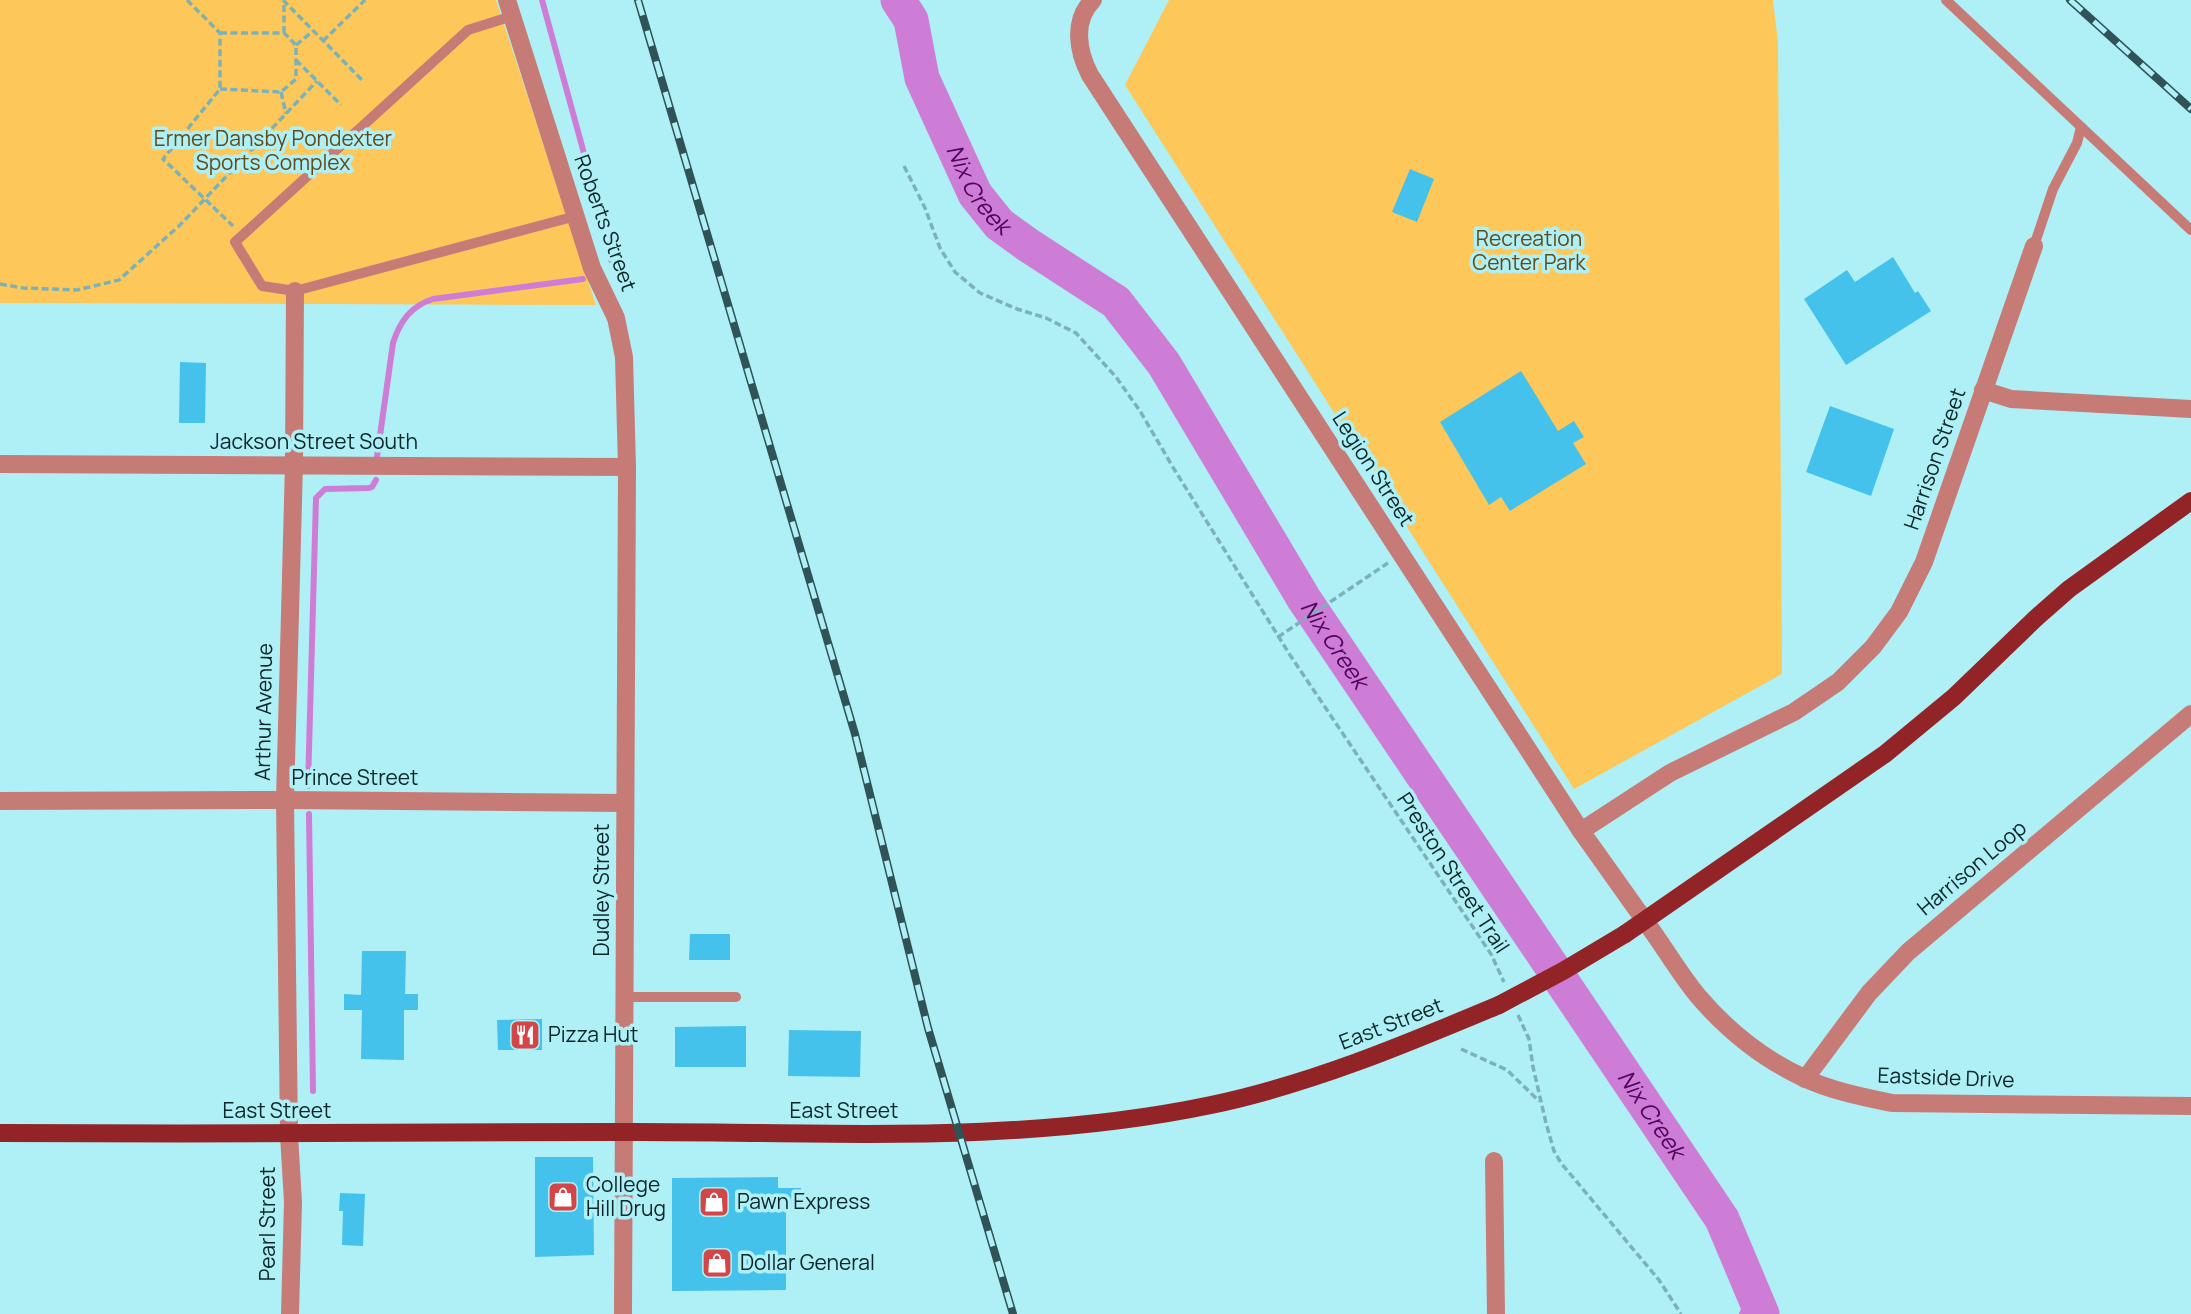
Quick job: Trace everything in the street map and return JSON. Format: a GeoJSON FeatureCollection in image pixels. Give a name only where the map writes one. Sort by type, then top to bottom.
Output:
{"type":"FeatureCollection","features":[{"type":"Feature","properties":{"kind":"main road","name":"East Street"},"geometry":{"type":"LineString","coordinates":[[0,1133],[289,1135],[623,1132],[868,1135],[999,1132],[1130,1118],[1213,1105],[1362,1061],[1563,971],[1625,934],[1885,754],[1954,697],[2069,589],[2191,501]]}},
{"type":"Feature","properties":{"kind":"street","name":"Legion Street"},"geometry":{"type":"LineString","coordinates":[[1093,0],[1085,9],[1079,34],[1081,54],[1090,75],[1581,831],[1645,921]]}},
{"type":"Feature","properties":{"kind":"street","name":"Roberts Street"},"geometry":{"type":"LineString","coordinates":[[510,8],[592,268],[616,318],[624,357],[627,467]]}},
{"type":"Feature","properties":{"kind":"street","name":"Harrison Street"},"geometry":{"type":"LineString","coordinates":[[1581,831],[1670,774],[1794,712],[1838,682],[1873,646],[1899,612],[1924,562],[2034,246]]}},
{"type":"Feature","properties":{"kind":"street","name":"Arthur Avenue"},"geometry":{"type":"LineString","coordinates":[[289,1135],[285,800],[295,291]]}},
{"type":"Feature","properties":{"kind":"street"},"geometry":{"type":"LineString","coordinates":[[1983,390],[2011,400],[2191,409]]}},
{"type":"Feature","properties":{"kind":"street","name":"Jackson Street South"},"geometry":{"type":"LineString","coordinates":[[0,464],[627,467]]}},
{"type":"Feature","properties":{"kind":"street","name":"Dudley Street"},"geometry":{"type":"LineString","coordinates":[[623,1314],[627,467]]}},
{"type":"Feature","properties":{"kind":"street","name":"Harrison Loop"},"geometry":{"type":"LineString","coordinates":[[1805,1079],[1869,993],[1908,952],[2191,714]]}},
{"type":"Feature","properties":{"kind":"street","name":"Prince Street"},"geometry":{"type":"LineString","coordinates":[[0,801],[625,803]]}},
{"type":"Feature","properties":{"kind":"street","name":"Eastside Drive"},"geometry":{"type":"LineString","coordinates":[[1645,921],[1698,995],[1736,1035],[1805,1079],[1851,1094],[1892,1103],[2191,1106]]}},
{"type":"Feature","properties":{"kind":"street","name":"Pearl Street"},"geometry":{"type":"LineString","coordinates":[[289,1135],[293,1202],[290,1314]]}},
{"type":"Feature","properties":{"kind":"street"},"geometry":{"type":"LineString","coordinates":[[1494,1161],[1496,1314]]}},
{"type":"Feature","properties":{"kind":"lane"},"geometry":{"type":"LineString","coordinates":[[1946,0],[2191,230]]}},
{"type":"Feature","properties":{"kind":"lane"},"geometry":{"type":"LineString","coordinates":[[510,8],[468,30],[234,242],[262,286],[295,291],[576,216]]}},
{"type":"Feature","properties":{"kind":"lane","name":"Harrison Street"},"geometry":{"type":"LineString","coordinates":[[2034,246],[2053,188],[2077,143],[2081,127]]}},
{"type":"Feature","properties":{"kind":"lane"},"geometry":{"type":"LineString","coordinates":[[624,996],[736,997]]}},
{"type":"Feature","properties":{"kind":"path"},"geometry":{"type":"LineString","coordinates":[[187,0],[220,33],[284,33]]}},
{"type":"Feature","properties":{"kind":"path"},"geometry":{"type":"LineString","coordinates":[[323,41],[365,0]]}},
{"type":"Feature","properties":{"kind":"path"},"geometry":{"type":"LineString","coordinates":[[220,89],[281,92],[296,79],[296,45],[284,33],[284,1]]}},
{"type":"Feature","properties":{"kind":"path"},"geometry":{"type":"LineString","coordinates":[[284,1],[364,82]]}},
{"type":"Feature","properties":{"kind":"path"},"geometry":{"type":"LineString","coordinates":[[296,45],[313,30]]}},
{"type":"Feature","properties":{"kind":"path"},"geometry":{"type":"LineString","coordinates":[[220,33],[220,89],[163,159],[242,235]]}},
{"type":"Feature","properties":{"kind":"path"},"geometry":{"type":"LineString","coordinates":[[296,60],[341,105]]}},
{"type":"Feature","properties":{"kind":"path"},"geometry":{"type":"LineString","coordinates":[[0,284],[23,288],[77,290],[119,280],[181,224],[317,81]]}},
{"type":"Feature","properties":{"kind":"path"},"geometry":{"type":"LineString","coordinates":[[281,92],[286,114]]}},
{"type":"Feature","properties":{"kind":"path","name":"Preston Street Trail"},"geometry":{"type":"LineString","coordinates":[[904,166],[925,208],[940,247],[955,272],[980,293],[1046,318],[1076,333],[1116,377],[1140,411],[1278,637],[1491,954],[1503,998]]}},
{"type":"Feature","properties":{"kind":"path"},"geometry":{"type":"LineString","coordinates":[[1278,637],[1373,573]]}},
{"type":"Feature","properties":{"kind":"path"},"geometry":{"type":"LineString","coordinates":[[1518,1015],[1529,1039],[1554,1151],[1561,1163],[1659,1280],[1681,1314]]}},
{"type":"Feature","properties":{"kind":"path"},"geometry":{"type":"LineString","coordinates":[[1461,1049],[1507,1070],[1541,1102]]}},
{"type":"Feature","properties":{"kind":"green space","name":"Ermer Dansby Pondexter Sports Complex"},"geometry":{"type":"Polygon","coordinates":[[[0,0],[496,0],[596,305],[0,303],[0,0]]]}},
{"type":"Feature","properties":{"kind":"green space","name":"Recreation Center Park"},"geometry":{"type":"Polygon","coordinates":[[[1169,0],[1773,0],[1778,42],[1782,674],[1574,789],[1125,85],[1169,0]]]}},
{"type":"Feature","properties":{"kind":"building"},"geometry":{"type":"Polygon","coordinates":[[[1410,169],[1434,179],[1417,222],[1392,212],[1410,169]]]}},
{"type":"Feature","properties":{"kind":"building"},"geometry":{"type":"Polygon","coordinates":[[[1893,257],[1915,293],[1918,291],[1931,311],[1846,365],[1804,299],[1847,270],[1855,282],[1893,257]]]}},
{"type":"Feature","properties":{"kind":"building"},"geometry":{"type":"Polygon","coordinates":[[[180,362],[206,363],[205,423],[179,423],[180,362]]]}},
{"type":"Feature","properties":{"kind":"building"},"geometry":{"type":"Polygon","coordinates":[[[1521,371],[1558,431],[1574,421],[1584,437],[1573,443],[1586,464],[1510,511],[1501,497],[1489,505],[1440,422],[1521,371]]]}},
{"type":"Feature","properties":{"kind":"building"},"geometry":{"type":"Polygon","coordinates":[[[1830,406],[1894,429],[1871,496],[1806,472],[1830,406]]]}},
{"type":"Feature","properties":{"kind":"building"},"geometry":{"type":"Polygon","coordinates":[[[690,934],[730,934],[730,960],[689,960],[690,934]]]}},
{"type":"Feature","properties":{"kind":"building"},"geometry":{"type":"Polygon","coordinates":[[[362,951],[406,951],[405,994],[418,994],[418,1010],[404,1010],[404,1060],[361,1059],[362,1010],[344,1010],[344,994],[361,995],[362,951]]]}},
{"type":"Feature","properties":{"kind":"building"},"geometry":{"type":"Polygon","coordinates":[[[542,1019],[542,1050],[498,1050],[497,1020],[542,1019]]]}},
{"type":"Feature","properties":{"kind":"building"},"geometry":{"type":"Polygon","coordinates":[[[746,1026],[746,1067],[675,1067],[675,1027],[746,1026]]]}},
{"type":"Feature","properties":{"kind":"building"},"geometry":{"type":"Polygon","coordinates":[[[789,1030],[861,1031],[860,1077],[788,1076],[789,1030]]]}},
{"type":"Feature","properties":{"kind":"building"},"geometry":{"type":"Polygon","coordinates":[[[535,1157],[593,1157],[594,1255],[535,1257],[535,1157]]]}},
{"type":"Feature","properties":{"kind":"building"},"geometry":{"type":"Polygon","coordinates":[[[778,1177],[778,1188],[801,1188],[801,1205],[786,1205],[786,1290],[672,1291],[672,1178],[778,1177]]]}},
{"type":"Feature","properties":{"kind":"building"},"geometry":{"type":"Polygon","coordinates":[[[340,1193],[365,1194],[363,1246],[342,1245],[343,1211],[339,1211],[340,1193]]]}},
{"type":"Feature","properties":{"kind":"waterway"},"geometry":{"type":"LineString","coordinates":[[542,0],[611,260]]}},
{"type":"Feature","properties":{"kind":"waterway","name":"Nix Creek"},"geometry":{"type":"LineString","coordinates":[[898,0],[911,20],[922,78],[975,194],[999,224],[1116,302],[1164,364],[1304,599],[1722,1219],[1762,1314]]}},
{"type":"Feature","properties":{"kind":"waterway"},"geometry":{"type":"LineString","coordinates":[[377,457],[393,343],[403,321],[413,310],[433,299],[583,279]]}},
{"type":"Feature","properties":{"kind":"waterway"},"geometry":{"type":"LineString","coordinates":[[308,786],[316,498],[325,489],[369,488],[376,480]]}},
{"type":"Feature","properties":{"kind":"waterway"},"geometry":{"type":"LineString","coordinates":[[309,814],[313,1091]]}},
{"type":"Feature","properties":{"kind":"waterway"},"geometry":{"type":"LineString","coordinates":[[1742,1314],[1752,1289]]}},
{"type":"Feature","properties":{"kind":"railway"},"geometry":{"type":"LineString","coordinates":[[638,0],[855,734],[928,1028],[1013,1314]]}},
{"type":"Feature","properties":{"kind":"railway"},"geometry":{"type":"LineString","coordinates":[[2070,0],[2191,109]]}},
{"type":"Feature","properties":{"kind":"place","name":"Pizza Hut"},"geometry":{"type":"Point","coordinates":[525,1035]}},
{"type":"Feature","properties":{"kind":"place","name":"College Hill Drug"},"geometry":{"type":"Point","coordinates":[563,1197]}},
{"type":"Feature","properties":{"kind":"place","name":"Pawn Express"},"geometry":{"type":"Point","coordinates":[714,1202]}},
{"type":"Feature","properties":{"kind":"place","name":"Dollar General"},"geometry":{"type":"Point","coordinates":[717,1263]}}]}
